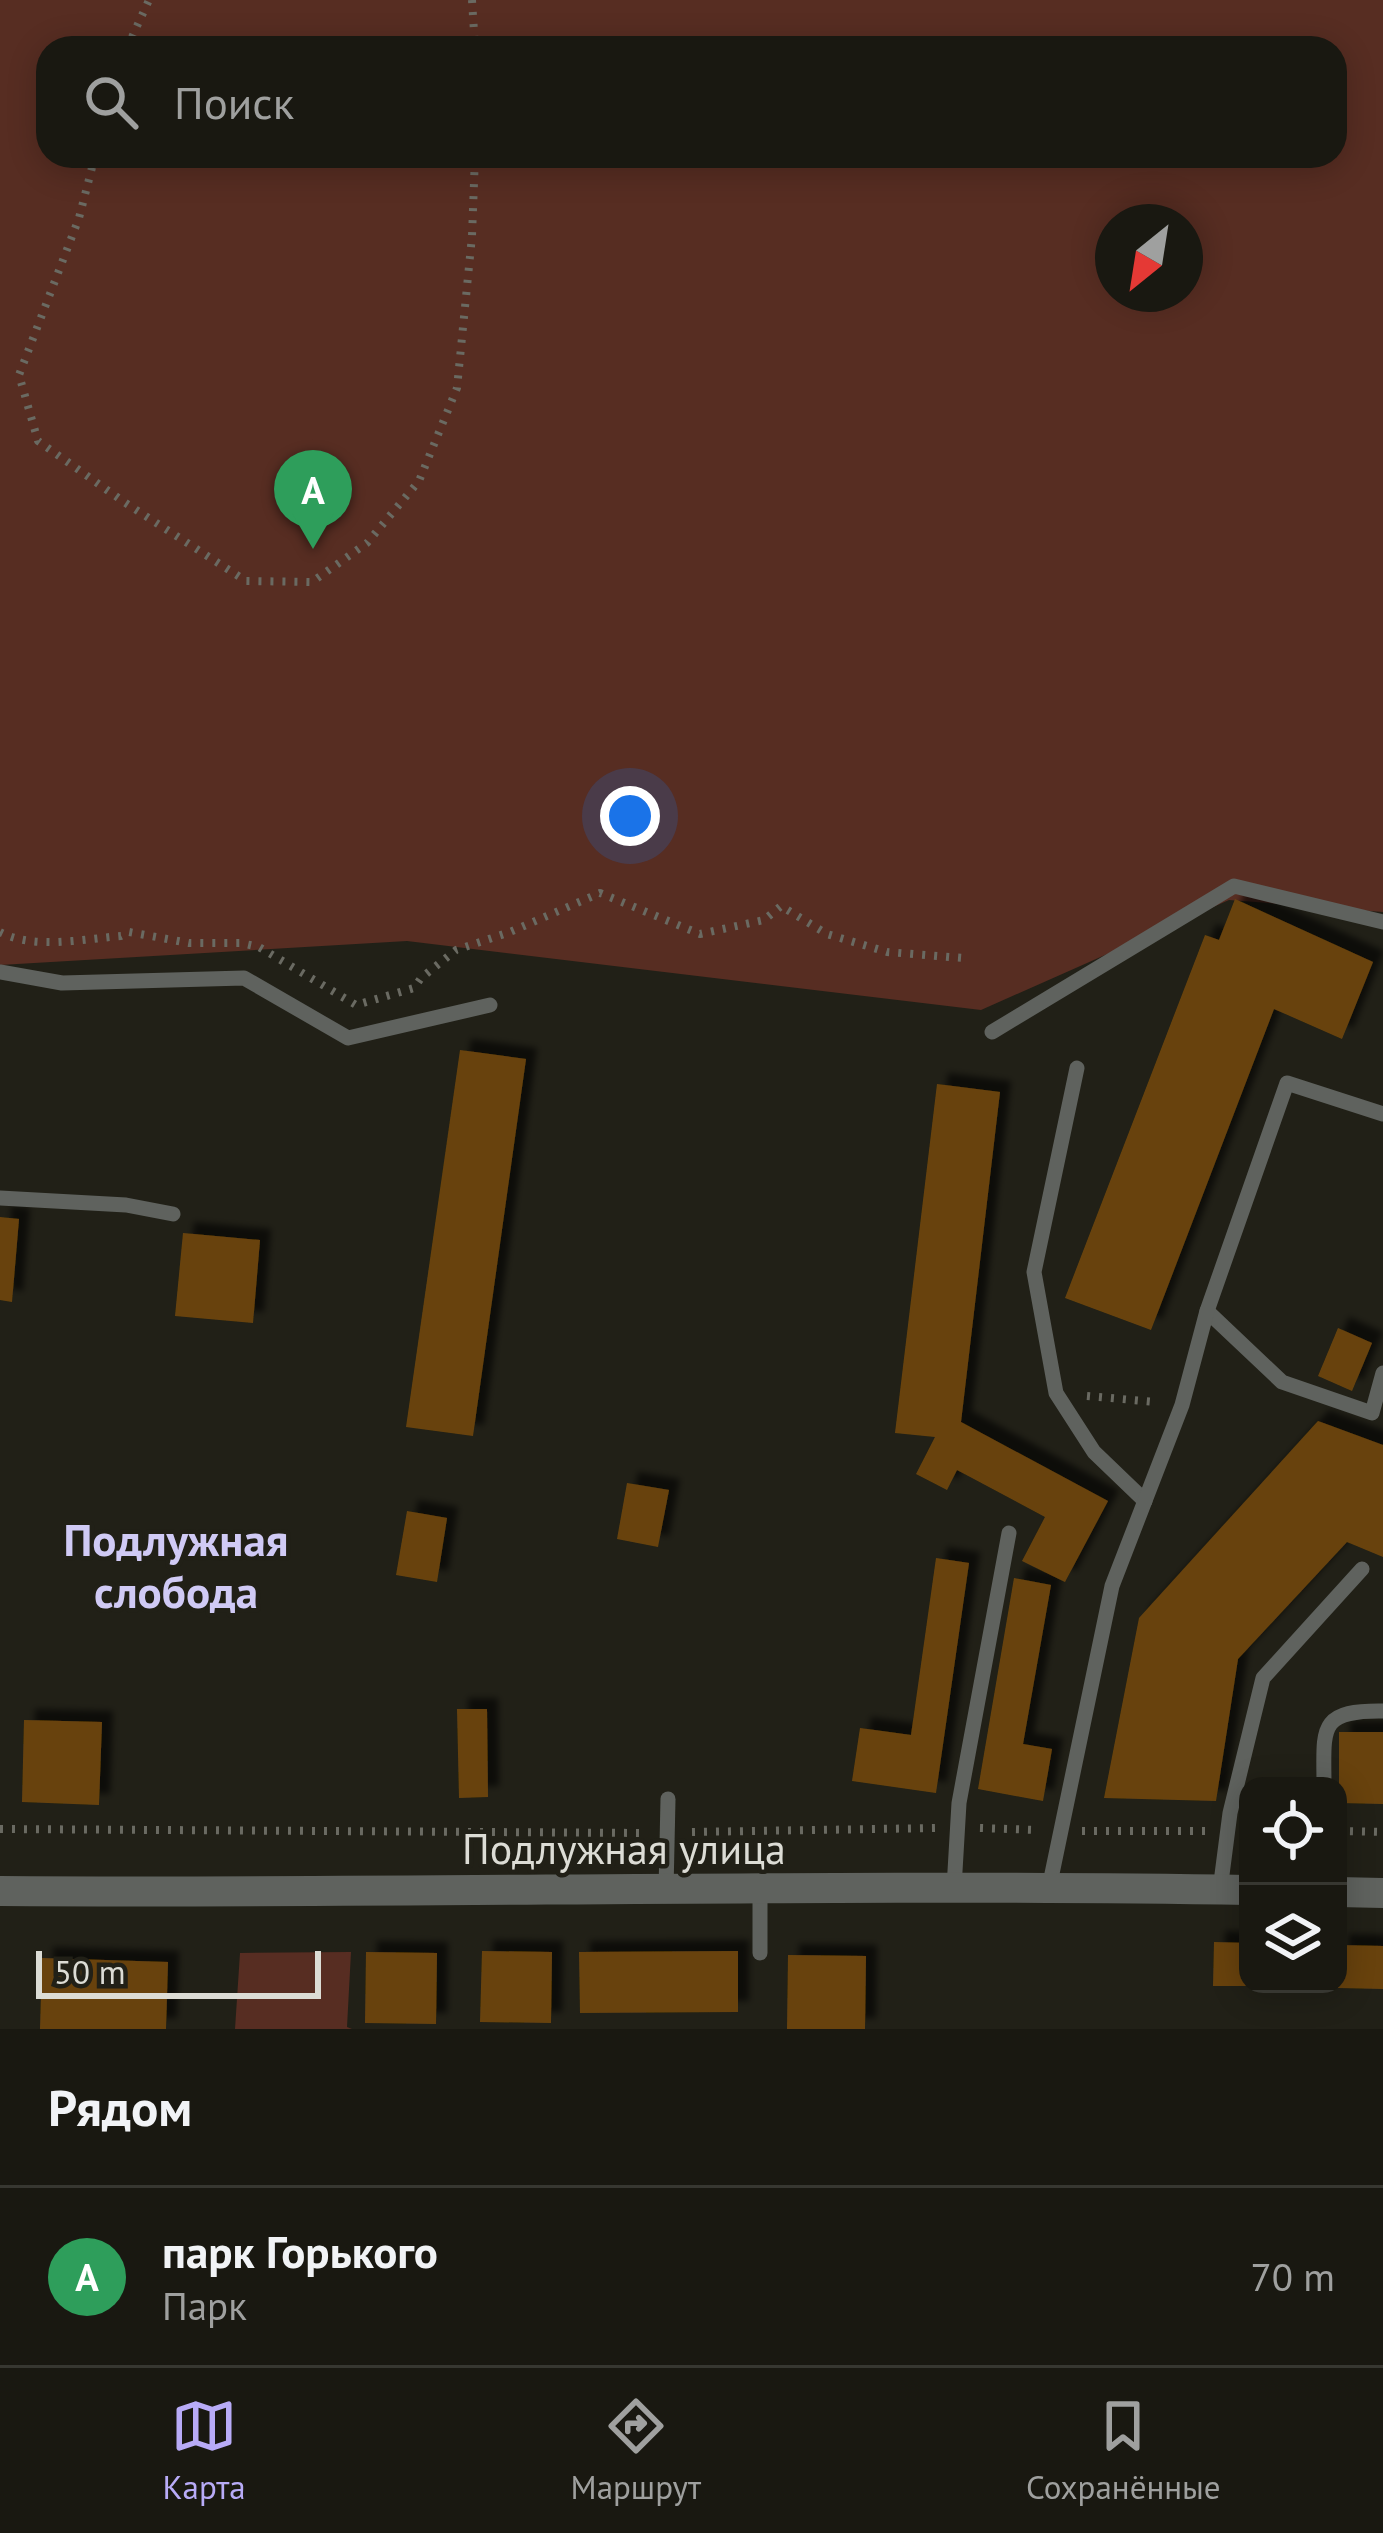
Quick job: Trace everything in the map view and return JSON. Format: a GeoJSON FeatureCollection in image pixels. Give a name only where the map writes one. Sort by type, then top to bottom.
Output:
{"type":"FeatureCollection","features":[{"type":"Feature","properties":{"kind":"street","name":"Подлужная улица"},"geometry":{"type":"LineString","coordinates":[[0,1891],[1234,1890]]}},
{"type":"Feature","properties":{"kind":"street"},"geometry":{"type":"LineString","coordinates":[[1347,1892],[1383,1893]]}},
{"type":"Feature","properties":{"kind":"lane"},"geometry":{"type":"LineString","coordinates":[[992,1032],[1234,886],[1383,922]]}},
{"type":"Feature","properties":{"kind":"lane"},"geometry":{"type":"LineString","coordinates":[[0,972],[62,983],[244,978],[348,1038],[490,1005]]}},
{"type":"Feature","properties":{"kind":"lane"},"geometry":{"type":"LineString","coordinates":[[1077,1068],[1034,1272],[1056,1394],[1094,1452],[1144,1502]]}},
{"type":"Feature","properties":{"kind":"lane"},"geometry":{"type":"LineString","coordinates":[[1049,1888],[1112,1586],[1181,1405],[1208,1311],[1287,1083],[1383,1114]]}},
{"type":"Feature","properties":{"kind":"lane"},"geometry":{"type":"LineString","coordinates":[[0,1198],[126,1205],[173,1214]]}},
{"type":"Feature","properties":{"kind":"lane"},"geometry":{"type":"LineString","coordinates":[[1208,1311],[1282,1382],[1372,1413],[1383,1373]]}},
{"type":"Feature","properties":{"kind":"lane"},"geometry":{"type":"LineString","coordinates":[[954,1888],[959,1804],[1009,1533]]}},
{"type":"Feature","properties":{"kind":"lane"},"geometry":{"type":"LineString","coordinates":[[1234,1890],[1227,1831],[1263,1678],[1362,1569]]}},
{"type":"Feature","properties":{"kind":"lane"},"geometry":{"type":"LineString","coordinates":[[1324,1777],[1324,1742],[1331,1722],[1351,1710],[1383,1711]]}},
{"type":"Feature","properties":{"kind":"lane"},"geometry":{"type":"LineString","coordinates":[[666,1890],[668,1799]]}},
{"type":"Feature","properties":{"kind":"lane"},"geometry":{"type":"LineString","coordinates":[[760,1889],[760,1952]]}},
{"type":"Feature","properties":{"kind":"path"},"geometry":{"type":"LineString","coordinates":[[133,36],[149,0]]}},
{"type":"Feature","properties":{"kind":"path"},"geometry":{"type":"LineString","coordinates":[[472,0],[474,36]]}},
{"type":"Feature","properties":{"kind":"path"},"geometry":{"type":"LineString","coordinates":[[92,168],[79,218],[19,375],[38,441],[246,581],[312,582],[368,543],[419,481],[457,388],[475,168]]}},
{"type":"Feature","properties":{"kind":"path"},"geometry":{"type":"LineString","coordinates":[[0,932],[16,940],[129,932],[189,943],[248,944],[356,1005],[415,988],[456,950],[600,893],[700,934],[764,920],[781,906],[827,934],[887,952],[962,958]]}},
{"type":"Feature","properties":{"kind":"path"},"geometry":{"type":"LineString","coordinates":[[1056,1394],[1181,1405]]}},
{"type":"Feature","properties":{"kind":"path"},"geometry":{"type":"LineString","coordinates":[[0,1829],[1227,1831]]}},
{"type":"Feature","properties":{"kind":"path"},"geometry":{"type":"LineString","coordinates":[[1347,1832],[1383,1832]]}},
{"type":"Feature","properties":{"kind":"shaded area"},"geometry":{"type":"Polygon","coordinates":[[[0,0],[1383,0],[1383,912],[1229,900],[981,1010],[407,941],[0,965],[0,0]]]}},
{"type":"Feature","properties":{"kind":"shaded area"},"geometry":{"type":"Polygon","coordinates":[[[351,1952],[347,2027],[352,2029],[235,2029],[240,1953],[351,1952]]]}},
{"type":"Feature","properties":{"kind":"building"},"geometry":{"type":"Polygon","coordinates":[[[1235,899],[1373,962],[1342,1039],[1274,1009],[1151,1330],[1065,1298],[1205,935],[1219,940],[1235,899]]]}},
{"type":"Feature","properties":{"kind":"building"},"geometry":{"type":"Polygon","coordinates":[[[460,1050],[526,1059],[473,1436],[406,1427],[460,1050]]]}},
{"type":"Feature","properties":{"kind":"building"},"geometry":{"type":"Polygon","coordinates":[[[937,1084],[1000,1092],[961,1422],[1108,1501],[1065,1582],[1022,1561],[1045,1517],[957,1470],[947,1490],[916,1474],[935,1437],[895,1433],[937,1084]]]}},
{"type":"Feature","properties":{"kind":"building"},"geometry":{"type":"Polygon","coordinates":[[[0,1217],[19,1219],[12,1302],[0,1300],[0,1217]]]}},
{"type":"Feature","properties":{"kind":"building"},"geometry":{"type":"Polygon","coordinates":[[[183,1233],[260,1240],[253,1323],[175,1316],[183,1233]]]}},
{"type":"Feature","properties":{"kind":"building"},"geometry":{"type":"Polygon","coordinates":[[[1338,1328],[1372,1343],[1352,1391],[1318,1376],[1338,1328]]]}},
{"type":"Feature","properties":{"kind":"building"},"geometry":{"type":"Polygon","coordinates":[[[1318,1421],[1383,1445],[1383,1557],[1347,1542],[1238,1659],[1216,1801],[1104,1798],[1139,1618],[1318,1421]]]}},
{"type":"Feature","properties":{"kind":"building"},"geometry":{"type":"Polygon","coordinates":[[[627,1483],[669,1490],[658,1547],[617,1539],[627,1483]]]}},
{"type":"Feature","properties":{"kind":"building"},"geometry":{"type":"Polygon","coordinates":[[[407,1511],[447,1518],[437,1582],[396,1575],[407,1511]]]}},
{"type":"Feature","properties":{"kind":"building"},"geometry":{"type":"Polygon","coordinates":[[[936,1558],[969,1563],[936,1793],[852,1781],[860,1728],[911,1735],[936,1558]]]}},
{"type":"Feature","properties":{"kind":"building"},"geometry":{"type":"Polygon","coordinates":[[[1014,1578],[1051,1585],[1023,1744],[1052,1749],[1043,1801],[978,1789],[1014,1578]]]}},
{"type":"Feature","properties":{"kind":"building"},"geometry":{"type":"Polygon","coordinates":[[[457,1709],[487,1709],[488,1797],[459,1798],[457,1709]]]}},
{"type":"Feature","properties":{"kind":"building"},"geometry":{"type":"Polygon","coordinates":[[[24,1720],[102,1722],[99,1805],[22,1802],[24,1720]]]}},
{"type":"Feature","properties":{"kind":"building"},"geometry":{"type":"Polygon","coordinates":[[[1339,1732],[1383,1732],[1383,1804],[1347,1803],[1347,1777],[1339,1777],[1339,1732]]]}},
{"type":"Feature","properties":{"kind":"building"},"geometry":{"type":"Polygon","coordinates":[[[1214,1942],[1239,1943],[1239,1986],[1213,1986],[1214,1942]]]}},
{"type":"Feature","properties":{"kind":"building"},"geometry":{"type":"Polygon","coordinates":[[[1347,1945],[1383,1946],[1383,1989],[1347,1988],[1347,1945]]]}},
{"type":"Feature","properties":{"kind":"building"},"geometry":{"type":"Polygon","coordinates":[[[482,1951],[552,1952],[551,2023],[480,2022],[482,1951]]]}},
{"type":"Feature","properties":{"kind":"building"},"geometry":{"type":"Polygon","coordinates":[[[738,1951],[738,2012],[580,2013],[579,1952],[738,1951]]]}},
{"type":"Feature","properties":{"kind":"building"},"geometry":{"type":"Polygon","coordinates":[[[366,1952],[437,1953],[436,2024],[365,2023],[366,1952]]]}},
{"type":"Feature","properties":{"kind":"building"},"geometry":{"type":"Polygon","coordinates":[[[788,1955],[866,1956],[865,2029],[787,2029],[788,1955]]]}},
{"type":"Feature","properties":{"kind":"building"},"geometry":{"type":"Polygon","coordinates":[[[42,1958],[168,1962],[166,2029],[40,2029],[42,1958]]]}},
{"type":"Feature","properties":{"kind":"place","name":"парк Горького"},"geometry":{"type":"Point","coordinates":[313,549]}},
{"type":"Feature","properties":{"kind":"district","name":"Подлужная слобода"},"geometry":{"type":"Point","coordinates":[176,1565]}}]}
